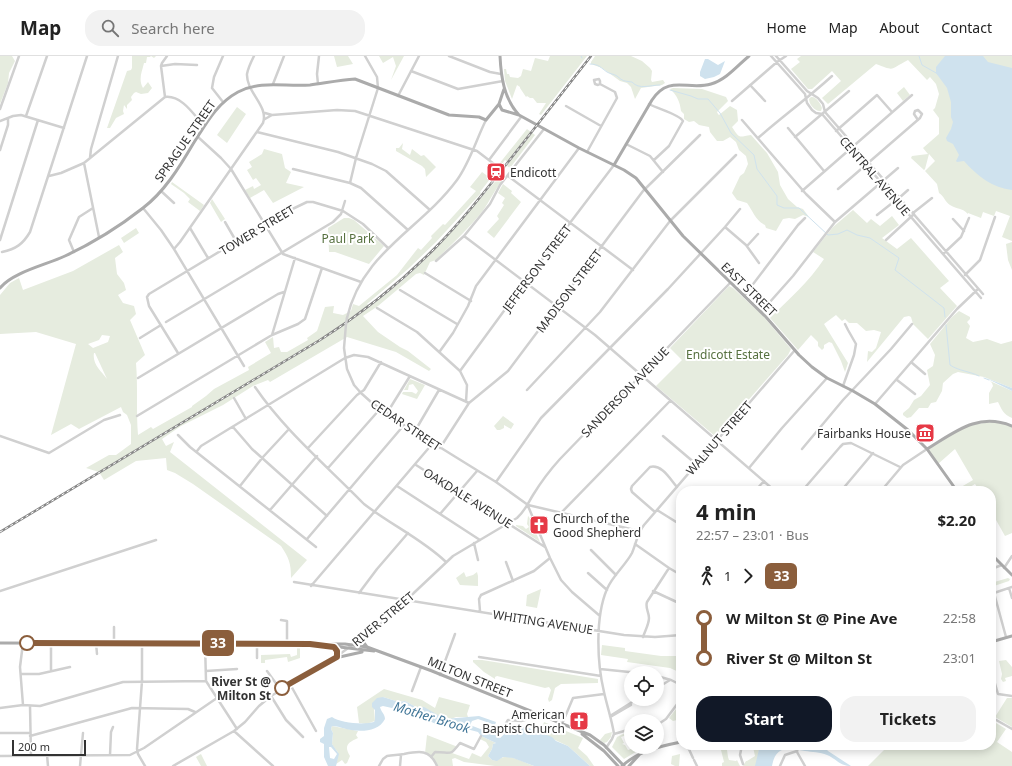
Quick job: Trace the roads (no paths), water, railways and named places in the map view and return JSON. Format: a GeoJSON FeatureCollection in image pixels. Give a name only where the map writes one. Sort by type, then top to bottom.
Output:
{"type":"FeatureCollection","features":[{"type":"Feature","properties":{"kind":"main road"},"geometry":{"type":"LineString","coordinates":[[493,112],[510,108],[511,105],[504,89],[500,56]]}},
{"type":"Feature","properties":{"kind":"main road"},"geometry":{"type":"LineString","coordinates":[[614,165],[649,104],[657,94],[668,86],[680,84],[703,85],[717,82],[748,56]]}},
{"type":"Feature","properties":{"kind":"main road","name":"SPRAGUE STREET"},"geometry":{"type":"LineString","coordinates":[[0,288],[3,284],[16,276],[74,252],[143,208],[161,191],[175,174],[211,115],[222,102],[238,92],[249,88],[273,84],[293,86],[355,80],[449,115],[479,116],[486,120]]}},
{"type":"Feature","properties":{"kind":"main road"},"geometry":{"type":"LineString","coordinates":[[486,120],[500,102],[504,89]]}},
{"type":"Feature","properties":{"kind":"main road"},"geometry":{"type":"LineString","coordinates":[[500,102],[505,99],[510,100]]}},
{"type":"Feature","properties":{"kind":"main road"},"geometry":{"type":"LineString","coordinates":[[500,102],[504,110]]}},
{"type":"Feature","properties":{"kind":"main road","name":"EAST STREET"},"geometry":{"type":"LineString","coordinates":[[511,105],[520,116]]}},
{"type":"Feature","properties":{"kind":"main road","name":"EAST STREET"},"geometry":{"type":"LineString","coordinates":[[504,110],[520,116],[631,175],[645,189],[670,221],[700,254],[760,312],[812,367],[827,378],[875,404],[908,430],[927,449],[953,486]]}},
{"type":"Feature","properties":{"kind":"main road"},"geometry":{"type":"LineString","coordinates":[[927,449],[961,428],[973,424],[993,422],[1012,426]]}},
{"type":"Feature","properties":{"kind":"main road"},"geometry":{"type":"LineString","coordinates":[[996,559],[1012,575]]}},
{"type":"Feature","properties":{"kind":"main road"},"geometry":{"type":"LineString","coordinates":[[334,647],[337,651],[336,658],[367,649],[364,643],[364,635]]}},
{"type":"Feature","properties":{"kind":"main road"},"geometry":{"type":"LineString","coordinates":[[996,640],[1012,636]]}},
{"type":"Feature","properties":{"kind":"main road","name":"MILTON STREET"},"geometry":{"type":"LineString","coordinates":[[0,643],[352,644],[395,657],[579,731],[594,738],[623,766]]}},
{"type":"Feature","properties":{"kind":"main road","name":"MILTON STREET"},"geometry":{"type":"LineString","coordinates":[[310,644],[367,649]]}},
{"type":"Feature","properties":{"kind":"main road"},"geometry":{"type":"LineString","coordinates":[[623,766],[631,758],[654,748],[676,743]]}},
{"type":"Feature","properties":{"kind":"main road","name":"MILTON STREET"},"geometry":{"type":"LineString","coordinates":[[606,749],[618,766]]}},
{"type":"Feature","properties":{"kind":"main road"},"geometry":{"type":"LineString","coordinates":[[628,766],[639,755]]}},
{"type":"Feature","properties":{"kind":"street"},"geometry":{"type":"LineString","coordinates":[[0,109],[19,56]]}},
{"type":"Feature","properties":{"kind":"street"},"geometry":{"type":"LineString","coordinates":[[26,116],[47,56]]}},
{"type":"Feature","properties":{"kind":"street"},"geometry":{"type":"LineString","coordinates":[[0,255],[1,250],[15,248],[26,239],[33,225],[87,56]]}},
{"type":"Feature","properties":{"kind":"street"},"geometry":{"type":"LineString","coordinates":[[90,158],[91,149],[118,56]]}},
{"type":"Feature","properties":{"kind":"street"},"geometry":{"type":"LineString","coordinates":[[165,97],[161,66],[167,56]]}},
{"type":"Feature","properties":{"kind":"street"},"geometry":{"type":"LineString","coordinates":[[222,102],[212,88],[214,77],[223,56]]}},
{"type":"Feature","properties":{"kind":"street"},"geometry":{"type":"LineString","coordinates":[[254,56],[247,75],[249,88],[264,113],[265,119]]}},
{"type":"Feature","properties":{"kind":"street"},"geometry":{"type":"LineString","coordinates":[[273,84],[284,56]]}},
{"type":"Feature","properties":{"kind":"street"},"geometry":{"type":"LineString","coordinates":[[318,56],[318,84]]}},
{"type":"Feature","properties":{"kind":"street"},"geometry":{"type":"LineString","coordinates":[[350,182],[378,88],[377,77],[365,56]]}},
{"type":"Feature","properties":{"kind":"street"},"geometry":{"type":"LineString","coordinates":[[398,96],[419,56]]}},
{"type":"Feature","properties":{"kind":"street"},"geometry":{"type":"LineString","coordinates":[[449,56],[490,72],[501,74]]}},
{"type":"Feature","properties":{"kind":"street","name":"CENTRAL AVENUE"},"geometry":{"type":"LineString","coordinates":[[771,56],[804,94],[808,104],[814,111],[822,114],[981,298]]}},
{"type":"Feature","properties":{"kind":"street","name":"CENTRAL AVENUE"},"geometry":{"type":"LineString","coordinates":[[776,56],[807,91],[821,101],[825,112],[983,294]]}},
{"type":"Feature","properties":{"kind":"street"},"geometry":{"type":"LineString","coordinates":[[732,101],[786,56]]}},
{"type":"Feature","properties":{"kind":"street"},"geometry":{"type":"LineString","coordinates":[[161,66],[175,64],[197,65]]}},
{"type":"Feature","properties":{"kind":"street"},"geometry":{"type":"LineString","coordinates":[[411,71],[458,89],[503,81]]}},
{"type":"Feature","properties":{"kind":"street"},"geometry":{"type":"LineString","coordinates":[[758,138],[832,76]]}},
{"type":"Feature","properties":{"kind":"street"},"geometry":{"type":"LineString","coordinates":[[587,152],[617,98],[615,92],[600,84]]}},
{"type":"Feature","properties":{"kind":"street"},"geometry":{"type":"LineString","coordinates":[[750,85],[765,102]]}},
{"type":"Feature","properties":{"kind":"street"},"geometry":{"type":"LineString","coordinates":[[795,137],[849,91]]}},
{"type":"Feature","properties":{"kind":"street"},"geometry":{"type":"LineString","coordinates":[[836,131],[877,95],[892,112]]}},
{"type":"Feature","properties":{"kind":"street"},"geometry":{"type":"LineString","coordinates":[[802,190],[912,95]]}},
{"type":"Feature","properties":{"kind":"street"},"geometry":{"type":"LineString","coordinates":[[48,176],[60,173],[84,163],[165,97],[172,97],[178,100],[204,126]]}},
{"type":"Feature","properties":{"kind":"street"},"geometry":{"type":"LineString","coordinates":[[649,104],[678,116],[683,121],[669,146],[654,160]]}},
{"type":"Feature","properties":{"kind":"street"},"geometry":{"type":"LineString","coordinates":[[566,106],[601,126]]}},
{"type":"Feature","properties":{"kind":"street"},"geometry":{"type":"LineString","coordinates":[[264,113],[272,115],[349,110],[369,115],[451,144],[473,150],[498,167]]}},
{"type":"Feature","properties":{"kind":"street"},"geometry":{"type":"LineString","coordinates":[[838,189],[865,164],[918,120],[922,116],[922,113],[918,110],[914,112],[914,115],[918,120]]}},
{"type":"Feature","properties":{"kind":"street"},"geometry":{"type":"LineString","coordinates":[[0,121],[18,115],[26,116],[64,128]]}},
{"type":"Feature","properties":{"kind":"street"},"geometry":{"type":"LineString","coordinates":[[174,249],[265,119],[272,115]]}},
{"type":"Feature","properties":{"kind":"street"},"geometry":{"type":"LineString","coordinates":[[489,160],[520,116]]}},
{"type":"Feature","properties":{"kind":"street"},"geometry":{"type":"LineString","coordinates":[[0,150],[8,125],[8,118]]}},
{"type":"Feature","properties":{"kind":"street"},"geometry":{"type":"LineString","coordinates":[[0,240],[38,120]]}},
{"type":"Feature","properties":{"kind":"street","name":"CEDAR STREET"},"geometry":{"type":"LineString","coordinates":[[486,120],[466,167],[456,181],[430,210],[379,256],[361,282],[352,299],[347,318],[344,341],[345,358],[350,377],[360,393],[380,409],[496,482],[528,505],[639,531]]}},
{"type":"Feature","properties":{"kind":"street"},"geometry":{"type":"LineString","coordinates":[[742,120],[802,190],[834,222]]}},
{"type":"Feature","properties":{"kind":"street"},"geometry":{"type":"LineString","coordinates":[[788,128],[824,171]]}},
{"type":"Feature","properties":{"kind":"street"},"geometry":{"type":"LineString","coordinates":[[436,261],[464,236],[490,204],[500,185],[544,129]]}},
{"type":"Feature","properties":{"kind":"street"},"geometry":{"type":"LineString","coordinates":[[257,132],[356,158],[372,164],[386,171],[430,210]]}},
{"type":"Feature","properties":{"kind":"street","name":"MADISON STREET"},"geometry":{"type":"LineString","coordinates":[[440,448],[467,403],[508,370],[645,189],[700,135]]}},
{"type":"Feature","properties":{"kind":"street"},"geometry":{"type":"LineString","coordinates":[[198,137],[231,169],[281,253],[361,282]]}},
{"type":"Feature","properties":{"kind":"street"},"geometry":{"type":"LineString","coordinates":[[626,144],[648,155],[663,172]]}},
{"type":"Feature","properties":{"kind":"street"},"geometry":{"type":"LineString","coordinates":[[440,352],[471,301],[476,286],[579,148]]}},
{"type":"Feature","properties":{"kind":"street"},"geometry":{"type":"LineString","coordinates":[[527,390],[600,312],[670,221],[736,155]]}},
{"type":"Feature","properties":{"kind":"street"},"geometry":{"type":"LineString","coordinates":[[84,163],[99,236]]}},
{"type":"Feature","properties":{"kind":"street","name":"JEFFERSON STREET"},"geometry":{"type":"LineString","coordinates":[[460,371],[525,282],[614,165]]}},
{"type":"Feature","properties":{"kind":"street"},"geometry":{"type":"LineString","coordinates":[[760,312],[793,276],[834,222],[898,168]]}},
{"type":"Feature","properties":{"kind":"street"},"geometry":{"type":"LineString","coordinates":[[293,169],[350,182],[366,192],[408,230]]}},
{"type":"Feature","properties":{"kind":"street"},"geometry":{"type":"LineString","coordinates":[[508,176],[633,270]]}},
{"type":"Feature","properties":{"kind":"street"},"geometry":{"type":"LineString","coordinates":[[899,198],[908,190]]}},
{"type":"Feature","properties":{"kind":"street"},"geometry":{"type":"LineString","coordinates":[[161,191],[174,203]]}},
{"type":"Feature","properties":{"kind":"street"},"geometry":{"type":"LineString","coordinates":[[886,240],[898,231],[902,224],[932,198]]}},
{"type":"Feature","properties":{"kind":"street"},"geometry":{"type":"LineString","coordinates":[[876,215],[896,200]]}},
{"type":"Feature","properties":{"kind":"street"},"geometry":{"type":"LineString","coordinates":[[166,322],[333,222],[343,211],[345,201]]}},
{"type":"Feature","properties":{"kind":"street","name":"TOWER STREET"},"geometry":{"type":"LineString","coordinates":[[161,325],[149,306],[147,297],[149,294],[187,270],[302,203],[313,202],[343,211],[363,224],[388,248]]}},
{"type":"Feature","properties":{"kind":"street"},"geometry":{"type":"LineString","coordinates":[[74,252],[69,240],[80,217],[93,208]]}},
{"type":"Feature","properties":{"kind":"street"},"geometry":{"type":"LineString","coordinates":[[143,208],[174,249],[244,366]]}},
{"type":"Feature","properties":{"kind":"street"},"geometry":{"type":"LineString","coordinates":[[496,482],[541,418],[662,295],[740,209]]}},
{"type":"Feature","properties":{"kind":"street"},"geometry":{"type":"LineString","coordinates":[[963,277],[980,260],[996,216]]}},
{"type":"Feature","properties":{"kind":"street"},"geometry":{"type":"LineString","coordinates":[[744,296],[804,218]]}},
{"type":"Feature","properties":{"kind":"street"},"geometry":{"type":"LineString","coordinates":[[953,218],[964,231]]}},
{"type":"Feature","properties":{"kind":"street"},"geometry":{"type":"LineString","coordinates":[[943,254],[960,239],[969,218]]}},
{"type":"Feature","properties":{"kind":"street"},"geometry":{"type":"LineString","coordinates":[[224,222],[236,241]]}},
{"type":"Feature","properties":{"kind":"street"},"geometry":{"type":"LineString","coordinates":[[725,227],[747,246],[759,263]]}},
{"type":"Feature","properties":{"kind":"street"},"geometry":{"type":"LineString","coordinates":[[190,228],[208,258]]}},
{"type":"Feature","properties":{"kind":"street"},"geometry":{"type":"LineString","coordinates":[[747,246],[758,234]]}},
{"type":"Feature","properties":{"kind":"street"},"geometry":{"type":"LineString","coordinates":[[464,236],[586,328],[770,486]]}},
{"type":"Feature","properties":{"kind":"street"},"geometry":{"type":"LineString","coordinates":[[272,335],[295,258]]}},
{"type":"Feature","properties":{"kind":"street"},"geometry":{"type":"LineString","coordinates":[[137,416],[272,335],[306,319],[322,268]]}},
{"type":"Feature","properties":{"kind":"street"},"geometry":{"type":"LineString","coordinates":[[424,273],[471,301]]}},
{"type":"Feature","properties":{"kind":"street"},"geometry":{"type":"LineString","coordinates":[[0,281],[3,284]]}},
{"type":"Feature","properties":{"kind":"street","name":"SANDERSON AVENUE"},"geometry":{"type":"LineString","coordinates":[[528,505],[551,468],[730,283]]}},
{"type":"Feature","properties":{"kind":"street"},"geometry":{"type":"LineString","coordinates":[[875,404],[957,309],[978,289]]}},
{"type":"Feature","properties":{"kind":"street"},"geometry":{"type":"LineString","coordinates":[[400,290],[457,324]]}},
{"type":"Feature","properties":{"kind":"street"},"geometry":{"type":"LineString","coordinates":[[138,378],[278,294],[284,292]]}},
{"type":"Feature","properties":{"kind":"street"},"geometry":{"type":"LineString","coordinates":[[197,452],[207,442],[345,358],[354,355],[364,356],[381,362],[467,403],[467,385],[460,371],[417,332],[377,308]]}},
{"type":"Feature","properties":{"kind":"street"},"geometry":{"type":"LineString","coordinates":[[843,386],[854,355],[856,344],[846,324]]}},
{"type":"Feature","properties":{"kind":"street"},"geometry":{"type":"LineString","coordinates":[[802,449],[843,400],[891,350],[912,324]]}},
{"type":"Feature","properties":{"kind":"street"},"geometry":{"type":"LineString","coordinates":[[140,338],[161,325],[178,353]]}},
{"type":"Feature","properties":{"kind":"street","name":"WALNUT STREET"},"geometry":{"type":"LineString","coordinates":[[678,486],[795,350]]}},
{"type":"Feature","properties":{"kind":"street"},"geometry":{"type":"LineString","coordinates":[[308,448],[357,395],[364,390],[381,362]]}},
{"type":"Feature","properties":{"kind":"street"},"geometry":{"type":"LineString","coordinates":[[911,362],[925,374]]}},
{"type":"Feature","properties":{"kind":"street"},"geometry":{"type":"LineString","coordinates":[[387,414],[410,376]]}},
{"type":"Feature","properties":{"kind":"street"},"geometry":{"type":"LineString","coordinates":[[749,468],[782,428],[827,378]]}},
{"type":"Feature","properties":{"kind":"street"},"geometry":{"type":"LineString","coordinates":[[896,380],[915,394]]}},
{"type":"Feature","properties":{"kind":"street"},"geometry":{"type":"LineString","coordinates":[[255,387],[268,405],[289,429],[374,512],[426,544],[446,562]]}},
{"type":"Feature","properties":{"kind":"street"},"geometry":{"type":"LineString","coordinates":[[415,431],[439,390]]}},
{"type":"Feature","properties":{"kind":"street"},"geometry":{"type":"LineString","coordinates":[[234,398],[246,419]]}},
{"type":"Feature","properties":{"kind":"street"},"geometry":{"type":"LineString","coordinates":[[561,513],[670,400]]}},
{"type":"Feature","properties":{"kind":"street"},"geometry":{"type":"LineString","coordinates":[[328,468],[380,409]]}},
{"type":"Feature","properties":{"kind":"street"},"geometry":{"type":"LineString","coordinates":[[0,436],[49,453],[99,422],[120,415]]}},
{"type":"Feature","properties":{"kind":"street"},"geometry":{"type":"LineString","coordinates":[[306,539],[350,490],[404,425]]}},
{"type":"Feature","properties":{"kind":"street"},"geometry":{"type":"LineString","coordinates":[[233,427],[252,448],[327,516]]}},
{"type":"Feature","properties":{"kind":"street"},"geometry":{"type":"LineString","coordinates":[[240,486],[263,457],[289,429]]}},
{"type":"Feature","properties":{"kind":"street"},"geometry":{"type":"LineString","coordinates":[[178,435],[184,442],[316,547]]}},
{"type":"Feature","properties":{"kind":"street"},"geometry":{"type":"LineString","coordinates":[[663,436],[696,464]]}},
{"type":"Feature","properties":{"kind":"street"},"geometry":{"type":"LineString","coordinates":[[311,586],[416,465],[433,443]]}},
{"type":"Feature","properties":{"kind":"street"},"geometry":{"type":"LineString","coordinates":[[806,486],[843,444],[851,443],[900,467]]}},
{"type":"Feature","properties":{"kind":"street"},"geometry":{"type":"LineString","coordinates":[[884,486],[900,467],[927,449]]}},
{"type":"Feature","properties":{"kind":"street"},"geometry":{"type":"LineString","coordinates":[[844,486],[873,454]]}},
{"type":"Feature","properties":{"kind":"street"},"geometry":{"type":"LineString","coordinates":[[270,510],[317,456]]}},
{"type":"Feature","properties":{"kind":"street","name":"OAKDALE AVENUE"},"geometry":{"type":"LineString","coordinates":[[416,465],[545,547]]}},
{"type":"Feature","properties":{"kind":"street"},"geometry":{"type":"LineString","coordinates":[[676,486],[659,467],[654,466],[650,467],[632,486],[631,490],[656,511],[676,522]]}},
{"type":"Feature","properties":{"kind":"street"},"geometry":{"type":"LineString","coordinates":[[440,514],[477,471]]}},
{"type":"Feature","properties":{"kind":"street"},"geometry":{"type":"LineString","coordinates":[[760,486],[764,481]]}},
{"type":"Feature","properties":{"kind":"street"},"geometry":{"type":"LineString","coordinates":[[397,486],[480,540]]}},
{"type":"Feature","properties":{"kind":"street","name":"WALNUT STREET"},"geometry":{"type":"LineString","coordinates":[[614,734],[600,676],[599,647],[600,616],[602,606],[607,590],[627,560],[635,544],[639,531],[676,488]]}},
{"type":"Feature","properties":{"kind":"street"},"geometry":{"type":"LineString","coordinates":[[528,505],[545,547],[562,580],[572,592],[600,616]]}},
{"type":"Feature","properties":{"kind":"street","name":"RIVER STREET"},"geometry":{"type":"LineString","coordinates":[[173,766],[237,729],[280,689],[336,658],[386,619],[446,562],[460,551],[509,524],[523,512],[528,505]]}},
{"type":"Feature","properties":{"kind":"street"},"geometry":{"type":"LineString","coordinates":[[359,593],[377,569],[408,533]]}},
{"type":"Feature","properties":{"kind":"street"},"geometry":{"type":"LineString","coordinates":[[0,591],[156,540]]}},
{"type":"Feature","properties":{"kind":"street"},"geometry":{"type":"LineString","coordinates":[[474,543],[478,560]]}},
{"type":"Feature","properties":{"kind":"street"},"geometry":{"type":"LineString","coordinates":[[635,544],[676,572]]}},
{"type":"Feature","properties":{"kind":"street"},"geometry":{"type":"LineString","coordinates":[[591,550],[616,575]]}},
{"type":"Feature","properties":{"kind":"street"},"geometry":{"type":"LineString","coordinates":[[996,568],[1003,566],[1012,556]]}},
{"type":"Feature","properties":{"kind":"street"},"geometry":{"type":"LineString","coordinates":[[480,611],[480,595],[536,570],[550,558]]}},
{"type":"Feature","properties":{"kind":"street"},"geometry":{"type":"LineString","coordinates":[[506,562],[513,581]]}},
{"type":"Feature","properties":{"kind":"street"},"geometry":{"type":"LineString","coordinates":[[642,637],[649,620],[646,608],[647,602],[669,568]]}},
{"type":"Feature","properties":{"kind":"street"},"geometry":{"type":"LineString","coordinates":[[588,573],[607,590]]}},
{"type":"Feature","properties":{"kind":"street","name":"WHITING AVENUE"},"geometry":{"type":"LineString","coordinates":[[294,582],[311,586],[642,637],[676,635]]}},
{"type":"Feature","properties":{"kind":"street"},"geometry":{"type":"LineString","coordinates":[[996,592],[1010,588],[1012,598]]}},
{"type":"Feature","properties":{"kind":"street"},"geometry":{"type":"LineString","coordinates":[[653,591],[676,602]]}},
{"type":"Feature","properties":{"kind":"street"},"geometry":{"type":"LineString","coordinates":[[996,606],[1006,637]]}},
{"type":"Feature","properties":{"kind":"street"},"geometry":{"type":"LineString","coordinates":[[280,620],[287,621],[287,644]]}},
{"type":"Feature","properties":{"kind":"street"},"geometry":{"type":"LineString","coordinates":[[114,627],[114,643]]}},
{"type":"Feature","properties":{"kind":"street"},"geometry":{"type":"LineString","coordinates":[[440,675],[455,634]]}},
{"type":"Feature","properties":{"kind":"street"},"geometry":{"type":"LineString","coordinates":[[23,643],[20,669],[24,705]]}},
{"type":"Feature","properties":{"kind":"street"},"geometry":{"type":"LineString","coordinates":[[51,643],[51,672]]}},
{"type":"Feature","properties":{"kind":"street"},"geometry":{"type":"LineString","coordinates":[[96,643],[97,654]]}},
{"type":"Feature","properties":{"kind":"street"},"geometry":{"type":"LineString","coordinates":[[142,643],[142,681],[137,752],[145,766]]}},
{"type":"Feature","properties":{"kind":"street"},"geometry":{"type":"LineString","coordinates":[[207,643],[206,682],[237,729]]}},
{"type":"Feature","properties":{"kind":"street"},"geometry":{"type":"LineString","coordinates":[[257,643],[257,658]]}},
{"type":"Feature","properties":{"kind":"street"},"geometry":{"type":"LineString","coordinates":[[479,657],[600,676]]}},
{"type":"Feature","properties":{"kind":"street"},"geometry":{"type":"LineString","coordinates":[[412,691],[421,667]]}},
{"type":"Feature","properties":{"kind":"street"},"geometry":{"type":"LineString","coordinates":[[21,674],[39,674],[70,668]]}},
{"type":"Feature","properties":{"kind":"street"},"geometry":{"type":"LineString","coordinates":[[206,671],[237,669]]}},
{"type":"Feature","properties":{"kind":"street"},"geometry":{"type":"LineString","coordinates":[[600,669],[624,671]]}},
{"type":"Feature","properties":{"kind":"street"},"geometry":{"type":"LineString","coordinates":[[267,671],[280,689]]}},
{"type":"Feature","properties":{"kind":"street"},"geometry":{"type":"LineString","coordinates":[[664,678],[676,682]]}},
{"type":"Feature","properties":{"kind":"street"},"geometry":{"type":"LineString","coordinates":[[664,684],[671,680]]}},
{"type":"Feature","properties":{"kind":"street"},"geometry":{"type":"LineString","coordinates":[[0,708],[24,705],[40,706],[123,682],[206,682]]}},
{"type":"Feature","properties":{"kind":"street"},"geometry":{"type":"LineString","coordinates":[[290,684],[316,731]]}},
{"type":"Feature","properties":{"kind":"street"},"geometry":{"type":"LineString","coordinates":[[996,689],[998,694],[1012,696]]}},
{"type":"Feature","properties":{"kind":"street"},"geometry":{"type":"LineString","coordinates":[[562,724],[573,698],[604,694]]}},
{"type":"Feature","properties":{"kind":"street"},"geometry":{"type":"LineString","coordinates":[[271,696],[286,720],[303,737]]}},
{"type":"Feature","properties":{"kind":"street"},"geometry":{"type":"LineString","coordinates":[[0,756],[130,755],[137,752],[217,698]]}},
{"type":"Feature","properties":{"kind":"street"},"geometry":{"type":"LineString","coordinates":[[30,706],[31,756]]}},
{"type":"Feature","properties":{"kind":"street"},"geometry":{"type":"LineString","coordinates":[[610,716],[626,706]]}},
{"type":"Feature","properties":{"kind":"street"},"geometry":{"type":"LineString","coordinates":[[610,716],[629,706]]}},
{"type":"Feature","properties":{"kind":"street"},"geometry":{"type":"LineString","coordinates":[[664,720],[676,706]]}},
{"type":"Feature","properties":{"kind":"street"},"geometry":{"type":"LineString","coordinates":[[0,733],[30,735],[132,708],[188,709],[195,712]]}},
{"type":"Feature","properties":{"kind":"street"},"geometry":{"type":"LineString","coordinates":[[502,730],[508,720],[525,720],[530,711]]}},
{"type":"Feature","properties":{"kind":"street"},"geometry":{"type":"LineString","coordinates":[[996,720],[1012,729]]}},
{"type":"Feature","properties":{"kind":"street"},"geometry":{"type":"LineString","coordinates":[[110,755],[111,732],[113,727]]}},
{"type":"Feature","properties":{"kind":"street"},"geometry":{"type":"LineString","coordinates":[[234,731],[273,766]]}},
{"type":"Feature","properties":{"kind":"street"},"geometry":{"type":"LineString","coordinates":[[606,749],[614,734],[624,731]]}},
{"type":"Feature","properties":{"kind":"street"},"geometry":{"type":"LineString","coordinates":[[80,766],[83,733]]}},
{"type":"Feature","properties":{"kind":"street"},"geometry":{"type":"LineString","coordinates":[[431,757],[435,752],[453,752],[460,743],[474,749],[481,736]]}},
{"type":"Feature","properties":{"kind":"street"},"geometry":{"type":"LineString","coordinates":[[689,750],[697,766]]}},
{"type":"Feature","properties":{"kind":"street"},"geometry":{"type":"LineString","coordinates":[[741,750],[740,755],[743,764]]}},
{"type":"Feature","properties":{"kind":"street"},"geometry":{"type":"LineString","coordinates":[[780,766],[785,755],[797,750],[805,766]]}},
{"type":"Feature","properties":{"kind":"street"},"geometry":{"type":"LineString","coordinates":[[379,766],[383,759],[387,756],[420,752],[431,757],[436,766]]}},
{"type":"Feature","properties":{"kind":"street"},"geometry":{"type":"LineString","coordinates":[[47,755],[48,766]]}},
{"type":"Feature","properties":{"kind":"street"},"geometry":{"type":"LineString","coordinates":[[400,766],[401,755]]}},
{"type":"Feature","properties":{"kind":"water"},"geometry":{"type":"Polygon","coordinates":[[[945,56],[983,56],[988,62],[1012,68],[1012,190],[992,184],[974,172],[964,161],[956,161],[959,155],[953,144],[947,141],[946,138],[953,122],[951,117],[951,102],[947,88],[936,73],[936,67],[945,56]]]}},
{"type":"Feature","properties":{"kind":"water"},"geometry":{"type":"Polygon","coordinates":[[[705,59],[708,59],[718,65],[725,61],[720,74],[705,79],[700,76],[705,59]]]}},
{"type":"Feature","properties":{"kind":"water"},"geometry":{"type":"Polygon","coordinates":[[[986,378],[1012,388],[1012,391],[986,378]]]}},
{"type":"Feature","properties":{"kind":"water","name":"Mother Brook"},"geometry":{"type":"Polygon","coordinates":[[[383,697],[399,702],[405,701],[416,707],[424,707],[445,719],[479,716],[496,722],[495,725],[478,719],[472,721],[470,725],[500,738],[511,728],[526,727],[552,737],[556,741],[568,746],[590,766],[534,766],[513,758],[505,757],[497,761],[492,760],[488,756],[493,744],[496,743],[481,736],[478,732],[459,727],[440,726],[421,717],[383,706],[380,707],[385,719],[379,726],[370,730],[356,731],[332,726],[332,744],[339,754],[336,766],[328,766],[324,757],[324,744],[320,742],[320,739],[324,736],[324,728],[327,719],[332,717],[341,721],[352,723],[374,722],[375,710],[372,707],[372,703],[377,698],[383,697]],[[329,747],[330,758],[334,759],[337,754],[331,747],[329,747]]]}},
{"type":"Feature","properties":{"kind":"water"},"geometry":{"type":"Polygon","coordinates":[[[759,750],[782,750],[777,754],[772,766],[755,766],[759,750]]]}},
{"type":"Feature","properties":{"kind":"water"},"geometry":{"type":"Polygon","coordinates":[[[800,750],[827,750],[851,766],[841,764],[824,754],[800,750]]]}},
{"type":"Feature","properties":{"kind":"waterway"},"geometry":{"type":"LineString","coordinates":[[919,56],[922,65],[938,74]]}},
{"type":"Feature","properties":{"kind":"waterway"},"geometry":{"type":"LineString","coordinates":[[590,64],[598,65],[622,80],[632,82],[638,86],[660,85]]}},
{"type":"Feature","properties":{"kind":"waterway"},"geometry":{"type":"LineString","coordinates":[[670,90],[698,99],[708,99],[720,113],[731,133],[754,155],[757,169],[777,196],[777,205],[784,208],[799,208],[828,235],[838,234],[847,230],[857,235],[870,238],[899,258],[895,270],[944,308],[945,317]]}},
{"type":"Feature","properties":{"kind":"waterway"},"geometry":{"type":"LineString","coordinates":[[946,325],[950,365],[957,369],[979,376]]}},
{"type":"Feature","properties":{"kind":"waterway"},"geometry":{"type":"LineString","coordinates":[[984,378],[989,380]]}},
{"type":"Feature","properties":{"kind":"railway"},"geometry":{"type":"LineString","coordinates":[[0,532],[320,340],[379,298],[421,262],[456,226],[591,56]]}},
{"type":"Feature","properties":{"kind":"place","name":"Endicott"},"geometry":{"type":"Point","coordinates":[496,172]}},
{"type":"Feature","properties":{"kind":"place","name":"Fairbanks House"},"geometry":{"type":"Point","coordinates":[925,433]}},
{"type":"Feature","properties":{"kind":"place","name":"Church of the Good Shepherd"},"geometry":{"type":"Point","coordinates":[539,525]}},
{"type":"Feature","properties":{"kind":"place","name":"River St @ Milton St"},"geometry":{"type":"Point","coordinates":[282,688]}},
{"type":"Feature","properties":{"kind":"place","name":"American Baptist Church"},"geometry":{"type":"Point","coordinates":[579,721]}},
{"type":"Feature","properties":{"kind":"park label","name":"Paul Park"},"geometry":{"type":"Point","coordinates":[348,238]}},
{"type":"Feature","properties":{"kind":"park label","name":"Endicott Estate"},"geometry":{"type":"Point","coordinates":[728,354]}}]}
